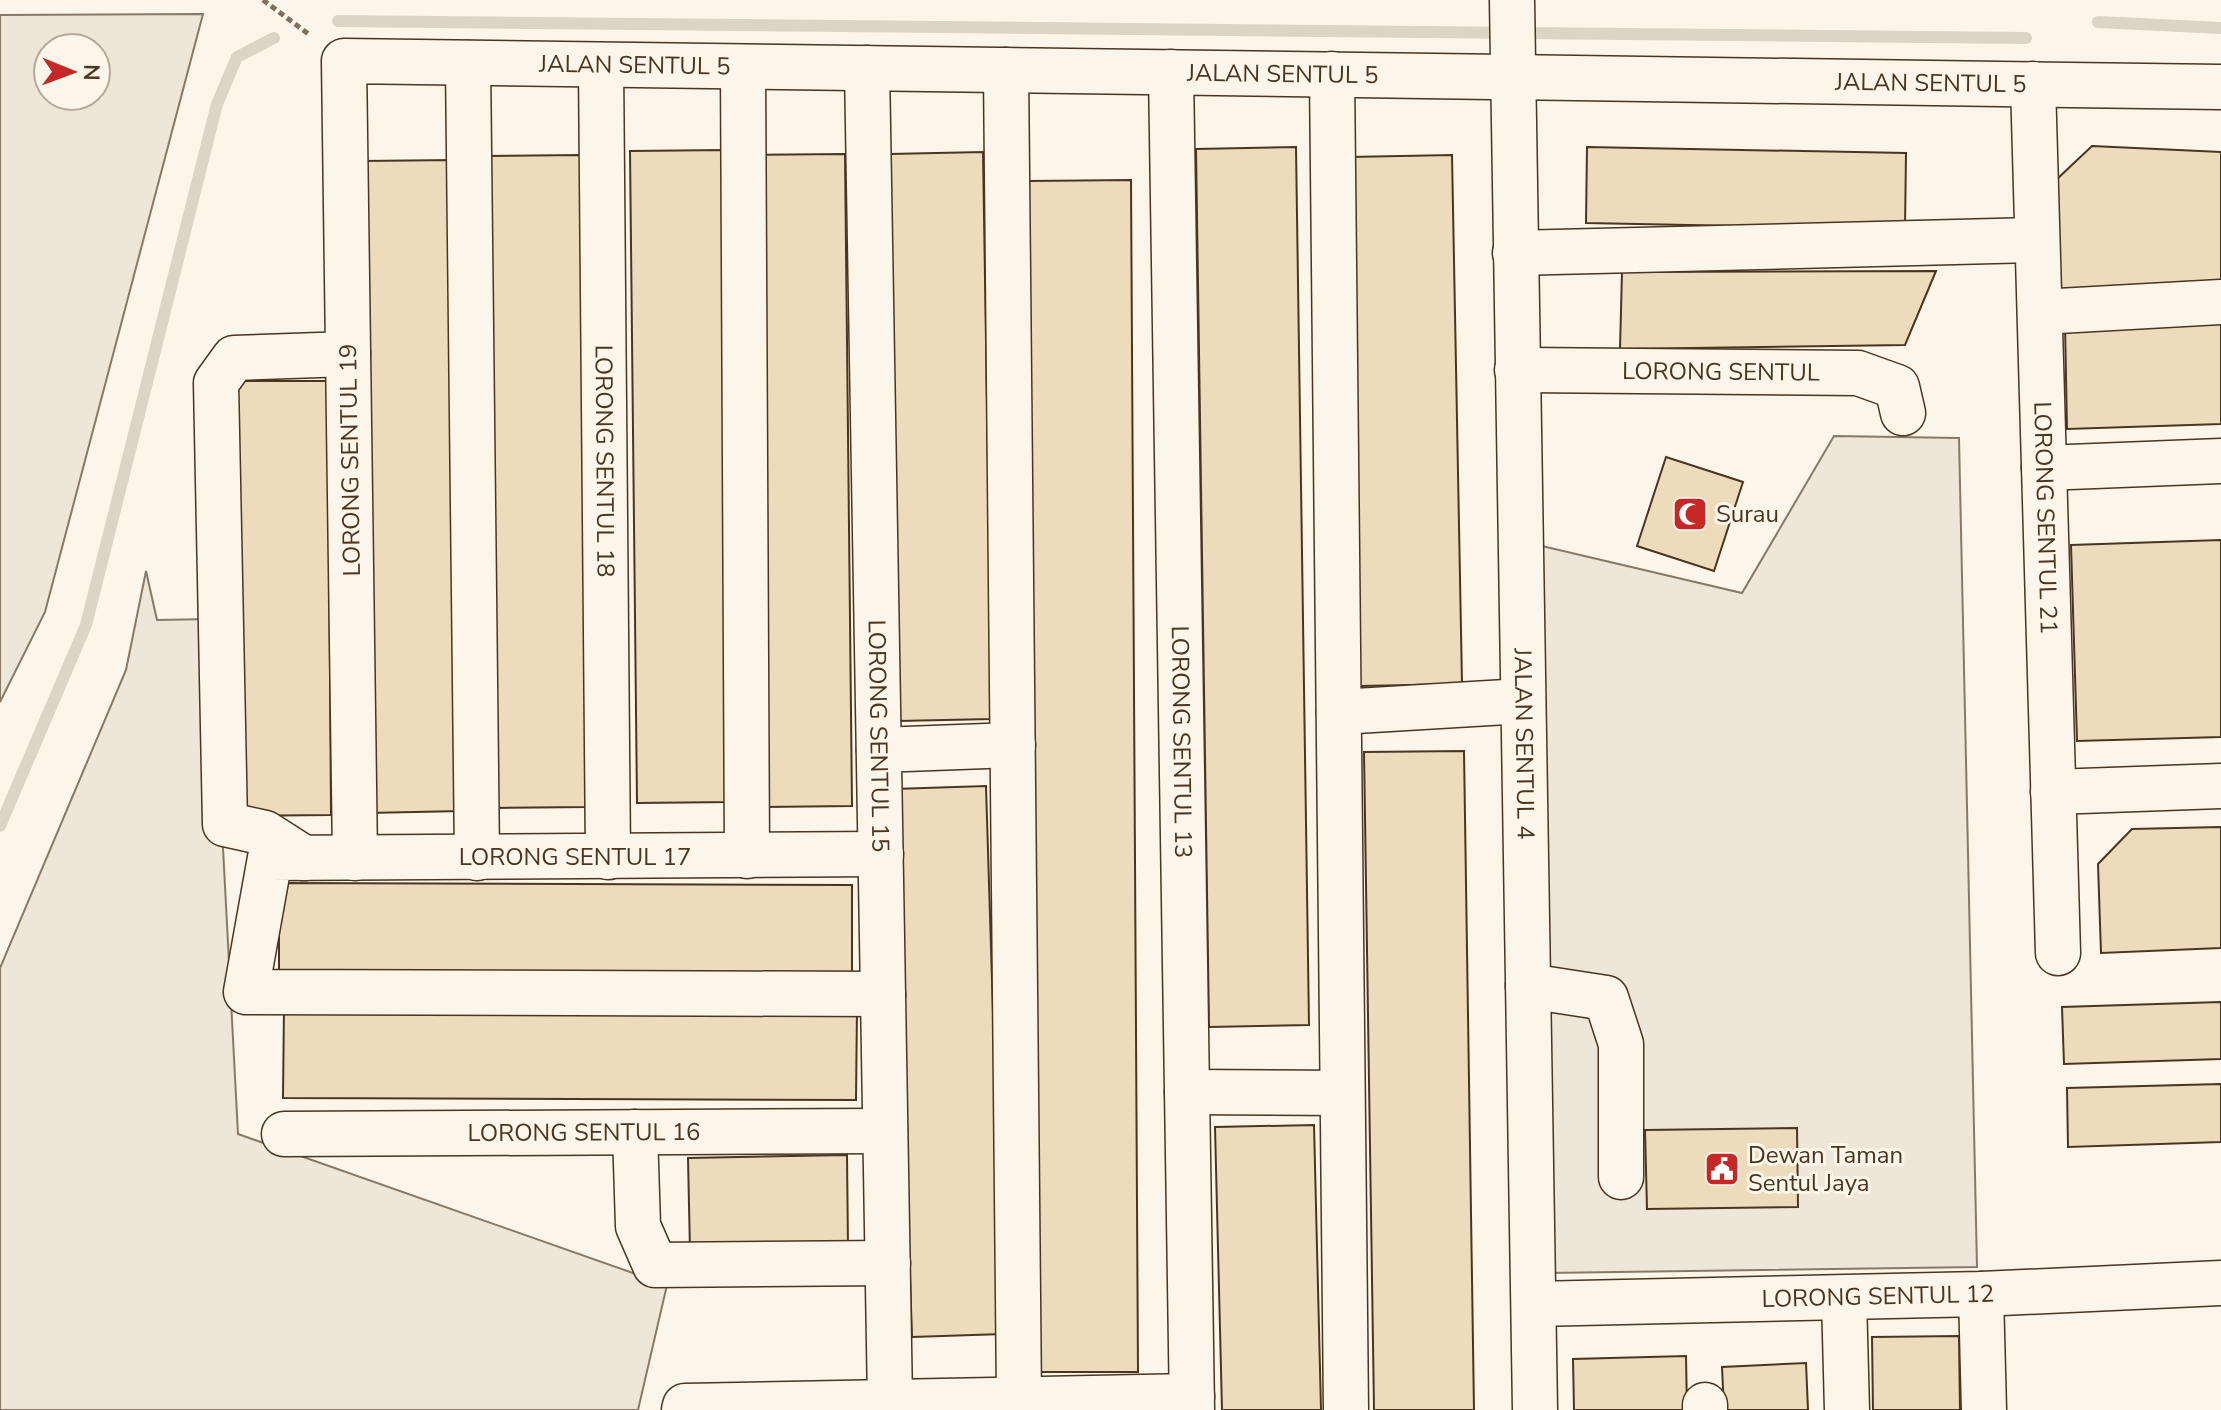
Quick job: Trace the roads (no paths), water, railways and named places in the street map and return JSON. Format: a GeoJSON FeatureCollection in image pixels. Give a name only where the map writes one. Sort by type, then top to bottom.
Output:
{"type":"FeatureCollection","features":[{"type":"Feature","properties":{"kind":"street","name":"JALAN SENTUL 4"},"geometry":{"type":"LineString","coordinates":[[1512,0],[1535,1410]]}},
{"type":"Feature","properties":{"kind":"street","name":"JALAN SENTUL 5"},"geometry":{"type":"LineString","coordinates":[[344,61],[1332,74],[1512,64],[2033,84],[2221,87]]}},
{"type":"Feature","properties":{"kind":"street","name":"LORONG SENTUL 19"},"geometry":{"type":"LineString","coordinates":[[344,61],[355,858]]}},
{"type":"Feature","properties":{"kind":"street"},"geometry":{"type":"LineString","coordinates":[[468,63],[477,858]]}},
{"type":"Feature","properties":{"kind":"street","name":"LORONG SENTUL 18"},"geometry":{"type":"LineString","coordinates":[[601,65],[608,857]]}},
{"type":"Feature","properties":{"kind":"street"},"geometry":{"type":"LineString","coordinates":[[743,67],[747,856]]}},
{"type":"Feature","properties":{"kind":"street","name":"LORONG SENTUL 15"},"geometry":{"type":"LineString","coordinates":[[867,68],[890,1402]]}},
{"type":"Feature","properties":{"kind":"street"},"geometry":{"type":"LineString","coordinates":[[1006,70],[1019,1399]]}},
{"type":"Feature","properties":{"kind":"street","name":"LORONG SENTUL 13"},"geometry":{"type":"LineString","coordinates":[[1171,72],[1192,1403]]}},
{"type":"Feature","properties":{"kind":"street"},"geometry":{"type":"LineString","coordinates":[[1332,74],[1346,1410]]}},
{"type":"Feature","properties":{"kind":"street","name":"LORONG SENTUL 21"},"geometry":{"type":"LineString","coordinates":[[2033,84],[2058,953]]}},
{"type":"Feature","properties":{"kind":"street"},"geometry":{"type":"LineString","coordinates":[[1515,253],[2037,240]]}},
{"type":"Feature","properties":{"kind":"street"},"geometry":{"type":"LineString","coordinates":[[2040,312],[2221,302]]}},
{"type":"Feature","properties":{"kind":"street"},"geometry":{"type":"LineString","coordinates":[[348,354],[234,358],[216,383],[225,824],[265,833],[287,858],[246,992],[883,994]]}},
{"type":"Feature","properties":{"kind":"street","name":"LORONG SENTUL"},"geometry":{"type":"LineString","coordinates":[[1517,370],[1858,373],[1897,387],[1903,413]]}},
{"type":"Feature","properties":{"kind":"street"},"geometry":{"type":"LineString","coordinates":[[2044,468],[2221,461]]}},
{"type":"Feature","properties":{"kind":"street"},"geometry":{"type":"LineString","coordinates":[[1339,712],[1523,701]]}},
{"type":"Feature","properties":{"kind":"street"},"geometry":{"type":"LineString","coordinates":[[879,750],[1013,745]]}},
{"type":"Feature","properties":{"kind":"street"},"geometry":{"type":"LineString","coordinates":[[2053,792],[2221,786]]}},
{"type":"Feature","properties":{"kind":"street","name":"LORONG SENTUL 17"},"geometry":{"type":"LineString","coordinates":[[287,858],[881,854]]}},
{"type":"Feature","properties":{"kind":"street"},"geometry":{"type":"LineString","coordinates":[[1528,986],[1606,998],[1621,1044],[1621,1177]]}},
{"type":"Feature","properties":{"kind":"street"},"geometry":{"type":"LineString","coordinates":[[1187,1092],[1342,1093]]}},
{"type":"Feature","properties":{"kind":"street","name":"LORONG SENTUL 16"},"geometry":{"type":"LineString","coordinates":[[284,1134],[885,1131]]}},
{"type":"Feature","properties":{"kind":"street"},"geometry":{"type":"LineString","coordinates":[[635,1132],[638,1226],[655,1265],[888,1263]]}},
{"type":"Feature","properties":{"kind":"street","name":"LORONG SENTUL 12"},"geometry":{"type":"LineString","coordinates":[[1534,1304],[1981,1294],[2221,1283]]}},
{"type":"Feature","properties":{"kind":"street"},"geometry":{"type":"LineString","coordinates":[[1981,1294],[1984,1410]]}},
{"type":"Feature","properties":{"kind":"street"},"geometry":{"type":"LineString","coordinates":[[1844,1298],[1847,1410]]}},
{"type":"Feature","properties":{"kind":"street"},"geometry":{"type":"LineString","coordinates":[[685,1408],[1019,1399],[1192,1403]]}},
{"type":"Feature","properties":{"kind":"waterway"},"geometry":{"type":"LineString","coordinates":[[338,21],[2026,38]]}},
{"type":"Feature","properties":{"kind":"waterway"},"geometry":{"type":"LineString","coordinates":[[2098,22],[2221,28]]}},
{"type":"Feature","properties":{"kind":"waterway"},"geometry":{"type":"LineString","coordinates":[[0,826],[86,625],[217,104],[237,57],[274,38]]}},
{"type":"Feature","properties":{"kind":"place","name":"Surau"},"geometry":{"type":"Point","coordinates":[1690,514]}},
{"type":"Feature","properties":{"kind":"place","name":"Dewan Taman Sentul Jaya"},"geometry":{"type":"Point","coordinates":[1722,1169]}}]}
